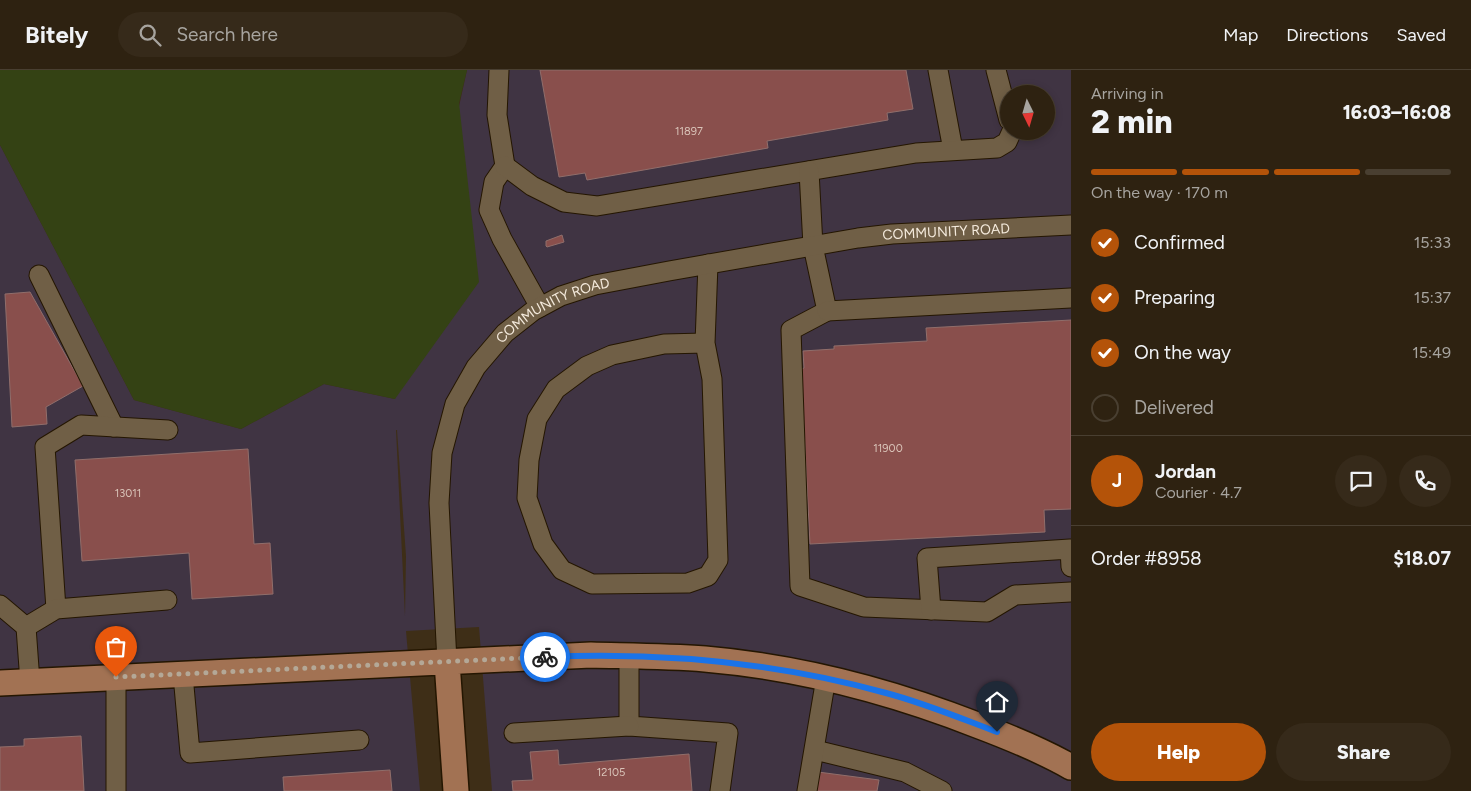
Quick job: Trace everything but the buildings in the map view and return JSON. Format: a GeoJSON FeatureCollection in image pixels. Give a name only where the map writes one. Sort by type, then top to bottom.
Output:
{"type":"FeatureCollection","features":[{"type":"Feature","properties":{"kind":"main road"},"geometry":{"type":"LineString","coordinates":[[0,684],[591,655],[706,659],[826,678],[887,693],[945,712],[1048,754],[1071,767]]}},
{"type":"Feature","properties":{"kind":"main road","name":"COMMUNITY ROAD"},"geometry":{"type":"LineString","coordinates":[[447,662],[456,791]]}},
{"type":"Feature","properties":{"kind":"street"},"geometry":{"type":"LineString","coordinates":[[499,70],[497,115],[505,166],[494,182],[489,210],[502,239],[540,307]]}},
{"type":"Feature","properties":{"kind":"street"},"geometry":{"type":"LineString","coordinates":[[938,70],[953,150]]}},
{"type":"Feature","properties":{"kind":"street"},"geometry":{"type":"LineString","coordinates":[[996,70],[1000,85]]}},
{"type":"Feature","properties":{"kind":"street"},"geometry":{"type":"LineString","coordinates":[[505,166],[532,186],[564,202],[597,206],[916,153],[996,148],[1008,140]]}},
{"type":"Feature","properties":{"kind":"street"},"geometry":{"type":"LineString","coordinates":[[809,171],[813,246],[827,311]]}},
{"type":"Feature","properties":{"kind":"street","name":"COMMUNITY ROAD"},"geometry":{"type":"LineString","coordinates":[[447,662],[439,503],[442,453],[456,404],[476,367],[505,333],[533,311],[561,296],[595,285],[858,238],[892,234],[1071,226]]}},
{"type":"Feature","properties":{"kind":"street"},"geometry":{"type":"LineString","coordinates":[[705,343],[664,344],[612,355],[587,366],[556,389],[537,419],[529,460],[527,498],[543,544],[562,570],[592,584],[688,583],[708,576],[718,560],[712,379],[705,343],[708,264]]}},
{"type":"Feature","properties":{"kind":"street"},"geometry":{"type":"LineString","coordinates":[[39,275],[114,427]]}},
{"type":"Feature","properties":{"kind":"street"},"geometry":{"type":"LineString","coordinates":[[1071,298],[827,311],[790,330],[800,586],[864,607],[987,612],[1015,595],[1071,592]]}},
{"type":"Feature","properties":{"kind":"street"},"geometry":{"type":"LineString","coordinates":[[56,609],[45,447],[81,425],[168,430]]}},
{"type":"Feature","properties":{"kind":"street"},"geometry":{"type":"LineString","coordinates":[[931,610],[927,558],[1070,549],[1071,567]]}},
{"type":"Feature","properties":{"kind":"street"},"geometry":{"type":"LineString","coordinates":[[26,627],[56,609],[167,600]]}},
{"type":"Feature","properties":{"kind":"street"},"geometry":{"type":"LineString","coordinates":[[0,605],[26,627],[30,682]]}},
{"type":"Feature","properties":{"kind":"street"},"geometry":{"type":"LineString","coordinates":[[629,656],[629,726]]}},
{"type":"Feature","properties":{"kind":"street"},"geometry":{"type":"LineString","coordinates":[[183,675],[190,753],[358,740]]}},
{"type":"Feature","properties":{"kind":"street"},"geometry":{"type":"LineString","coordinates":[[116,677],[116,791]]}},
{"type":"Feature","properties":{"kind":"street"},"geometry":{"type":"LineString","coordinates":[[807,791],[826,678]]}},
{"type":"Feature","properties":{"kind":"street"},"geometry":{"type":"LineString","coordinates":[[514,733],[629,726],[728,733],[720,791]]}},
{"type":"Feature","properties":{"kind":"street"},"geometry":{"type":"LineString","coordinates":[[815,750],[905,772],[942,791]]}},
{"type":"Feature","properties":{"kind":"shaded area"},"geometry":{"type":"Polygon","coordinates":[[[467,70],[1071,70],[1071,791],[492,791],[479,627],[406,631],[420,791],[0,791],[0,145],[134,400],[241,429],[324,384],[395,399],[467,70]],[[396,430],[405,616],[406,556],[397,430],[396,430]]]}},
{"type":"Feature","properties":{"kind":"green space"},"geometry":{"type":"Polygon","coordinates":[[[0,70],[467,70],[459,103],[479,282],[395,399],[324,384],[241,429],[134,400],[0,145],[0,70]]]}},
{"type":"Feature","properties":{"kind":"way so far"},"geometry":{"type":"LineString","coordinates":[[116,677],[545,657]]}},
{"type":"Feature","properties":{"kind":"route"},"geometry":{"type":"LineString","coordinates":[[545,657],[591,655],[649,656],[706,659],[771,668],[826,678],[887,693],[997,732]]}}]}
